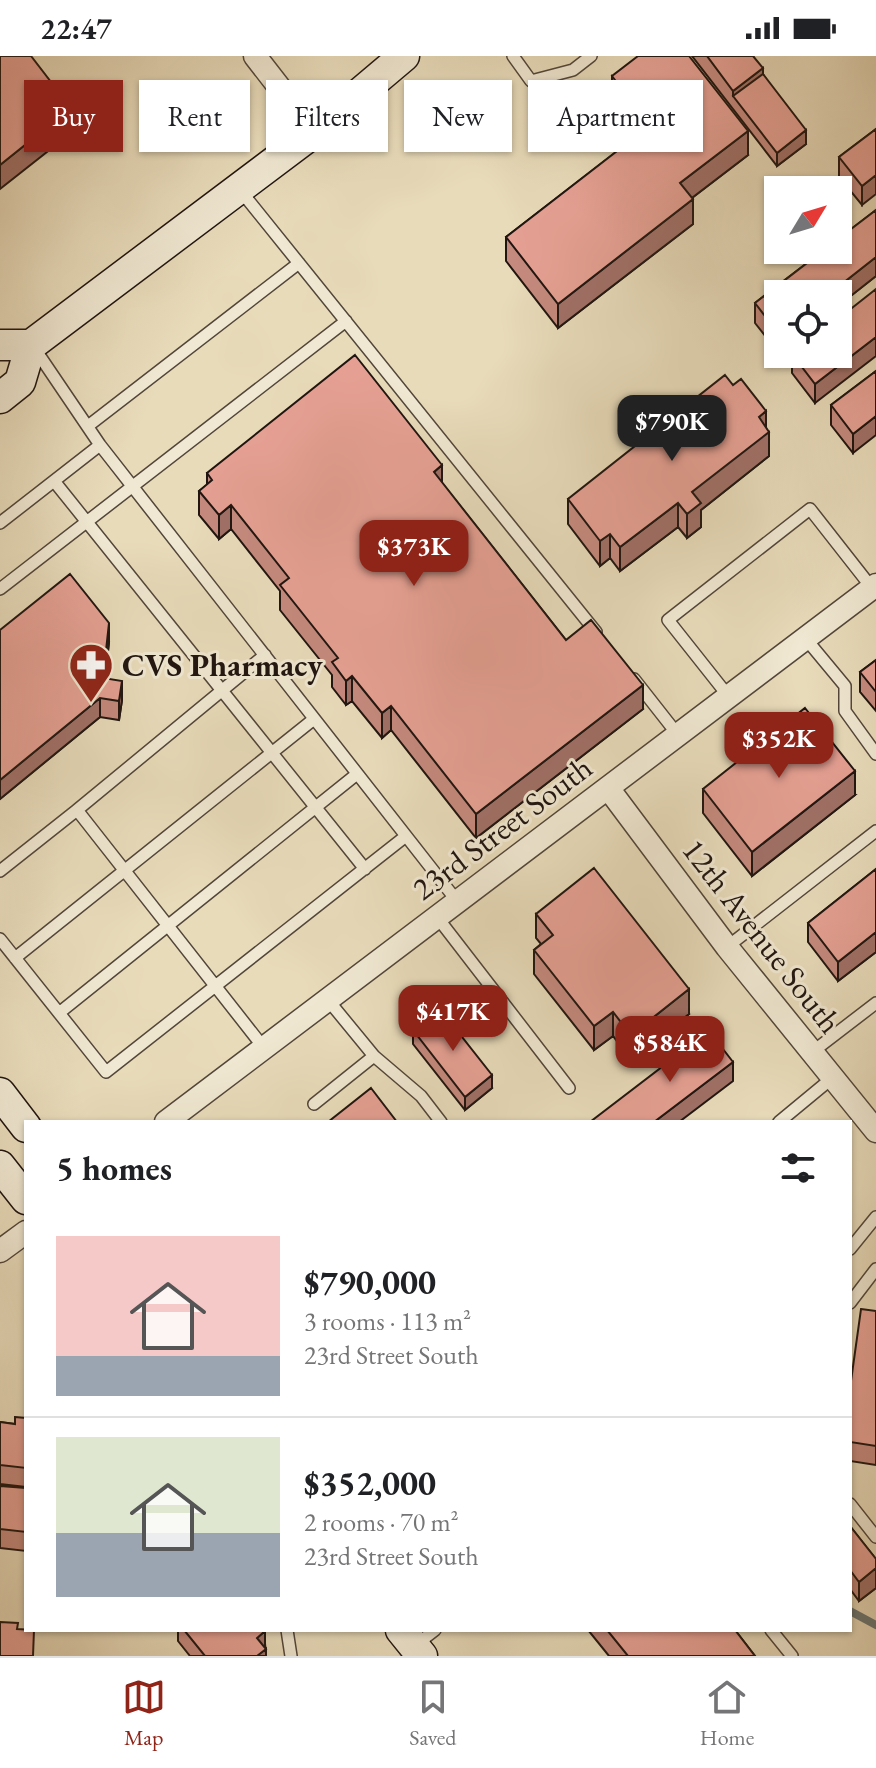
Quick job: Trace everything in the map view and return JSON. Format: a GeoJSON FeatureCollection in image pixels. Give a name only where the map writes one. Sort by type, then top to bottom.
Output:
{"type":"FeatureCollection","features":[{"type":"Feature","properties":{"kind":"main road"},"geometry":{"type":"LineString","coordinates":[[376,80],[404,56]]}},
{"type":"Feature","properties":{"kind":"main road"},"geometry":{"type":"LineString","coordinates":[[0,398],[20,382],[31,345],[287,152]]}},
{"type":"Feature","properties":{"kind":"main road"},"geometry":{"type":"LineString","coordinates":[[0,345],[31,345]]}},
{"type":"Feature","properties":{"kind":"main road"},"geometry":{"type":"LineString","coordinates":[[0,1093],[24,1124]]}},
{"type":"Feature","properties":{"kind":"main road"},"geometry":{"type":"LineString","coordinates":[[0,1166],[24,1196]]}},
{"type":"Feature","properties":{"kind":"street"},"geometry":{"type":"LineString","coordinates":[[255,56],[274,80]]}},
{"type":"Feature","properties":{"kind":"street","name":"23rd Street South"},"geometry":{"type":"LineString","coordinates":[[175,1119],[457,901],[874,587]]}},
{"type":"Feature","properties":{"kind":"street","name":"12th Avenue South"},"geometry":{"type":"LineString","coordinates":[[608,788],[727,947],[876,1131]]}},
{"type":"Feature","properties":{"kind":"street"},"geometry":{"type":"LineString","coordinates":[[0,1251],[24,1233]]}},
{"type":"Feature","properties":{"kind":"lane"},"geometry":{"type":"LineString","coordinates":[[513,56],[531,81],[573,70],[591,56]]}},
{"type":"Feature","properties":{"kind":"lane"},"geometry":{"type":"LineString","coordinates":[[238,188],[605,643]]}},
{"type":"Feature","properties":{"kind":"lane"},"geometry":{"type":"LineString","coordinates":[[88,426],[299,263]]}},
{"type":"Feature","properties":{"kind":"lane"},"geometry":{"type":"LineString","coordinates":[[0,589],[85,520],[346,321]]}},
{"type":"Feature","properties":{"kind":"lane"},"geometry":{"type":"LineString","coordinates":[[31,345],[100,445],[457,901]]}},
{"type":"Feature","properties":{"kind":"lane"},"geometry":{"type":"LineString","coordinates":[[0,523],[100,445]]}},
{"type":"Feature","properties":{"kind":"lane"},"geometry":{"type":"LineString","coordinates":[[54,481],[365,869]]}},
{"type":"Feature","properties":{"kind":"lane"},"geometry":{"type":"LineString","coordinates":[[729,698],[668,620],[810,509],[874,587]]}},
{"type":"Feature","properties":{"kind":"lane"},"geometry":{"type":"LineString","coordinates":[[806,639],[845,686],[845,711],[876,754]]}},
{"type":"Feature","properties":{"kind":"lane"},"geometry":{"type":"LineString","coordinates":[[0,871],[265,655]]}},
{"type":"Feature","properties":{"kind":"lane"},"geometry":{"type":"LineString","coordinates":[[624,668],[678,735]]}},
{"type":"Feature","properties":{"kind":"lane"},"geometry":{"type":"LineString","coordinates":[[15,958],[314,719]]}},
{"type":"Feature","properties":{"kind":"lane"},"geometry":{"type":"LineString","coordinates":[[59,1013],[357,774]]}},
{"type":"Feature","properties":{"kind":"lane"},"geometry":{"type":"LineString","coordinates":[[77,810],[264,1048]]}},
{"type":"Feature","properties":{"kind":"lane"},"geometry":{"type":"LineString","coordinates":[[727,947],[876,831]]}},
{"type":"Feature","properties":{"kind":"lane"},"geometry":{"type":"LineString","coordinates":[[0,939],[106,1072],[406,836]]}},
{"type":"Feature","properties":{"kind":"lane"},"geometry":{"type":"LineString","coordinates":[[437,917],[569,1088]]}},
{"type":"Feature","properties":{"kind":"lane"},"geometry":{"type":"LineString","coordinates":[[328,1000],[374,1056],[421,1096],[439,1120]]}},
{"type":"Feature","properties":{"kind":"lane"},"geometry":{"type":"LineString","coordinates":[[811,1053],[876,1003]]}},
{"type":"Feature","properties":{"kind":"lane"},"geometry":{"type":"LineString","coordinates":[[314,1104],[374,1056]]}},
{"type":"Feature","properties":{"kind":"lane"},"geometry":{"type":"LineString","coordinates":[[781,1120],[831,1079]]}},
{"type":"Feature","properties":{"kind":"lane"},"geometry":{"type":"LineString","coordinates":[[852,1247],[876,1217]]}},
{"type":"Feature","properties":{"kind":"lane"},"geometry":{"type":"LineString","coordinates":[[852,1300],[876,1269]]}},
{"type":"Feature","properties":{"kind":"lane"},"geometry":{"type":"LineString","coordinates":[[852,1507],[876,1537]]}},
{"type":"Feature","properties":{"kind":"lane"},"geometry":{"type":"LineString","coordinates":[[287,1632],[291,1656]]}},
{"type":"Feature","properties":{"kind":"lane"},"geometry":{"type":"LineString","coordinates":[[773,1632],[792,1656]]}},
{"type":"Feature","properties":{"kind":"building"},"geometry":{"type":"Polygon","coordinates":[[[0,56],[31,56],[49,80],[24,80],[24,146],[0,165],[0,56]]]}},
{"type":"Feature","properties":{"kind":"building"},"geometry":{"type":"Polygon","coordinates":[[[638,56],[689,56],[748,131],[680,183],[693,199],[558,304],[506,237],[616,152],[703,152],[703,80],[615,80],[612,76],[638,56]]]}},
{"type":"Feature","properties":{"kind":"building"},"geometry":{"type":"Polygon","coordinates":[[[707,56],[753,56],[763,68],[733,91],[707,56]]]}},
{"type":"Feature","properties":{"kind":"building"},"geometry":{"type":"Polygon","coordinates":[[[763,74],[806,130],[777,153],[733,96],[763,74]]]}},
{"type":"Feature","properties":{"kind":"building"},"geometry":{"type":"Polygon","coordinates":[[[876,129],[876,175],[862,186],[839,157],[876,129]]]}},
{"type":"Feature","properties":{"kind":"building"},"geometry":{"type":"Polygon","coordinates":[[[876,210],[876,257],[847,280],[785,280],[806,264],[852,264],[852,228],[876,210]]]}},
{"type":"Feature","properties":{"kind":"building"},"geometry":{"type":"Polygon","coordinates":[[[876,289],[876,337],[852,355],[852,308],[876,289]]]}},
{"type":"Feature","properties":{"kind":"building"},"geometry":{"type":"Polygon","coordinates":[[[764,296],[764,315],[755,303],[764,296]]]}},
{"type":"Feature","properties":{"kind":"building"},"geometry":{"type":"Polygon","coordinates":[[[355,355],[442,465],[434,472],[566,640],[591,620],[643,685],[476,814],[391,706],[382,713],[352,676],[346,681],[332,662],[338,658],[280,585],[289,578],[231,505],[219,515],[199,491],[212,480],[207,473],[355,355]]]}},
{"type":"Feature","properties":{"kind":"building"},"geometry":{"type":"Polygon","coordinates":[[[803,368],[836,368],[815,384],[803,368]]]}},
{"type":"Feature","properties":{"kind":"building"},"geometry":{"type":"Polygon","coordinates":[[[876,371],[876,416],[853,434],[831,405],[876,371]]]}},
{"type":"Feature","properties":{"kind":"building"},"geometry":{"type":"Polygon","coordinates":[[[725,375],[733,385],[741,379],[766,411],[759,417],[769,432],[692,492],[701,503],[687,514],[678,503],[620,547],[610,534],[600,541],[568,499],[725,375]]]}},
{"type":"Feature","properties":{"kind":"building","name":"CVS Pharmacy"},"geometry":{"type":"Polygon","coordinates":[[[70,574],[109,623],[103,678],[122,681],[119,701],[100,698],[0,780],[0,630],[70,574]]]}},
{"type":"Feature","properties":{"kind":"building"},"geometry":{"type":"Polygon","coordinates":[[[876,660],[876,692],[860,672],[876,660]]]}},
{"type":"Feature","properties":{"kind":"building"},"geometry":{"type":"Polygon","coordinates":[[[805,708],[855,771],[752,852],[703,789],[805,708]]]}},
{"type":"Feature","properties":{"kind":"building"},"geometry":{"type":"Polygon","coordinates":[[[594,868],[689,989],[631,1035],[613,1012],[594,1026],[534,950],[553,935],[536,914],[594,868]]]}},
{"type":"Feature","properties":{"kind":"building"},"geometry":{"type":"Polygon","coordinates":[[[876,869],[876,932],[838,962],[808,923],[876,869]]]}},
{"type":"Feature","properties":{"kind":"building"},"geometry":{"type":"Polygon","coordinates":[[[440,1009],[492,1075],[465,1097],[413,1030],[440,1009]]]}},
{"type":"Feature","properties":{"kind":"building"},"geometry":{"type":"Polygon","coordinates":[[[709,1031],[733,1062],[657,1120],[593,1120],[709,1031]]]}},
{"type":"Feature","properties":{"kind":"building"},"geometry":{"type":"Polygon","coordinates":[[[371,1088],[395,1120],[331,1120],[371,1088]]]}},
{"type":"Feature","properties":{"kind":"building"},"geometry":{"type":"Polygon","coordinates":[[[861,1309],[876,1311],[876,1446],[852,1442],[852,1374],[861,1309]]]}},
{"type":"Feature","properties":{"kind":"building"},"geometry":{"type":"Polygon","coordinates":[[[15,1417],[24,1418],[24,1468],[0,1465],[0,1422],[15,1424],[15,1417]]]}},
{"type":"Feature","properties":{"kind":"building"},"geometry":{"type":"Polygon","coordinates":[[[0,1486],[24,1488],[24,1532],[0,1529],[0,1486]]]}},
{"type":"Feature","properties":{"kind":"building"},"geometry":{"type":"Polygon","coordinates":[[[852,1529],[876,1559],[876,1568],[859,1582],[852,1573],[852,1529]]]}},
{"type":"Feature","properties":{"kind":"building"},"geometry":{"type":"Polygon","coordinates":[[[0,1622],[18,1623],[17,1629],[34,1632],[33,1656],[0,1656],[0,1622]]]}},
{"type":"Feature","properties":{"kind":"building"},"geometry":{"type":"Polygon","coordinates":[[[186,1632],[264,1632],[257,1638],[266,1649],[257,1656],[205,1656],[186,1632]]]}},
{"type":"Feature","properties":{"kind":"building"},"geometry":{"type":"Polygon","coordinates":[[[609,1632],[737,1632],[755,1656],[628,1656],[609,1632]]]}},
{"type":"Feature","properties":{"kind":"waterway"},"geometry":{"type":"LineString","coordinates":[[852,1612],[876,1625]]}},
{"type":"Feature","properties":{"kind":"place","name":"CVS Pharmacy"},"geometry":{"type":"Point","coordinates":[91,704]}}]}
